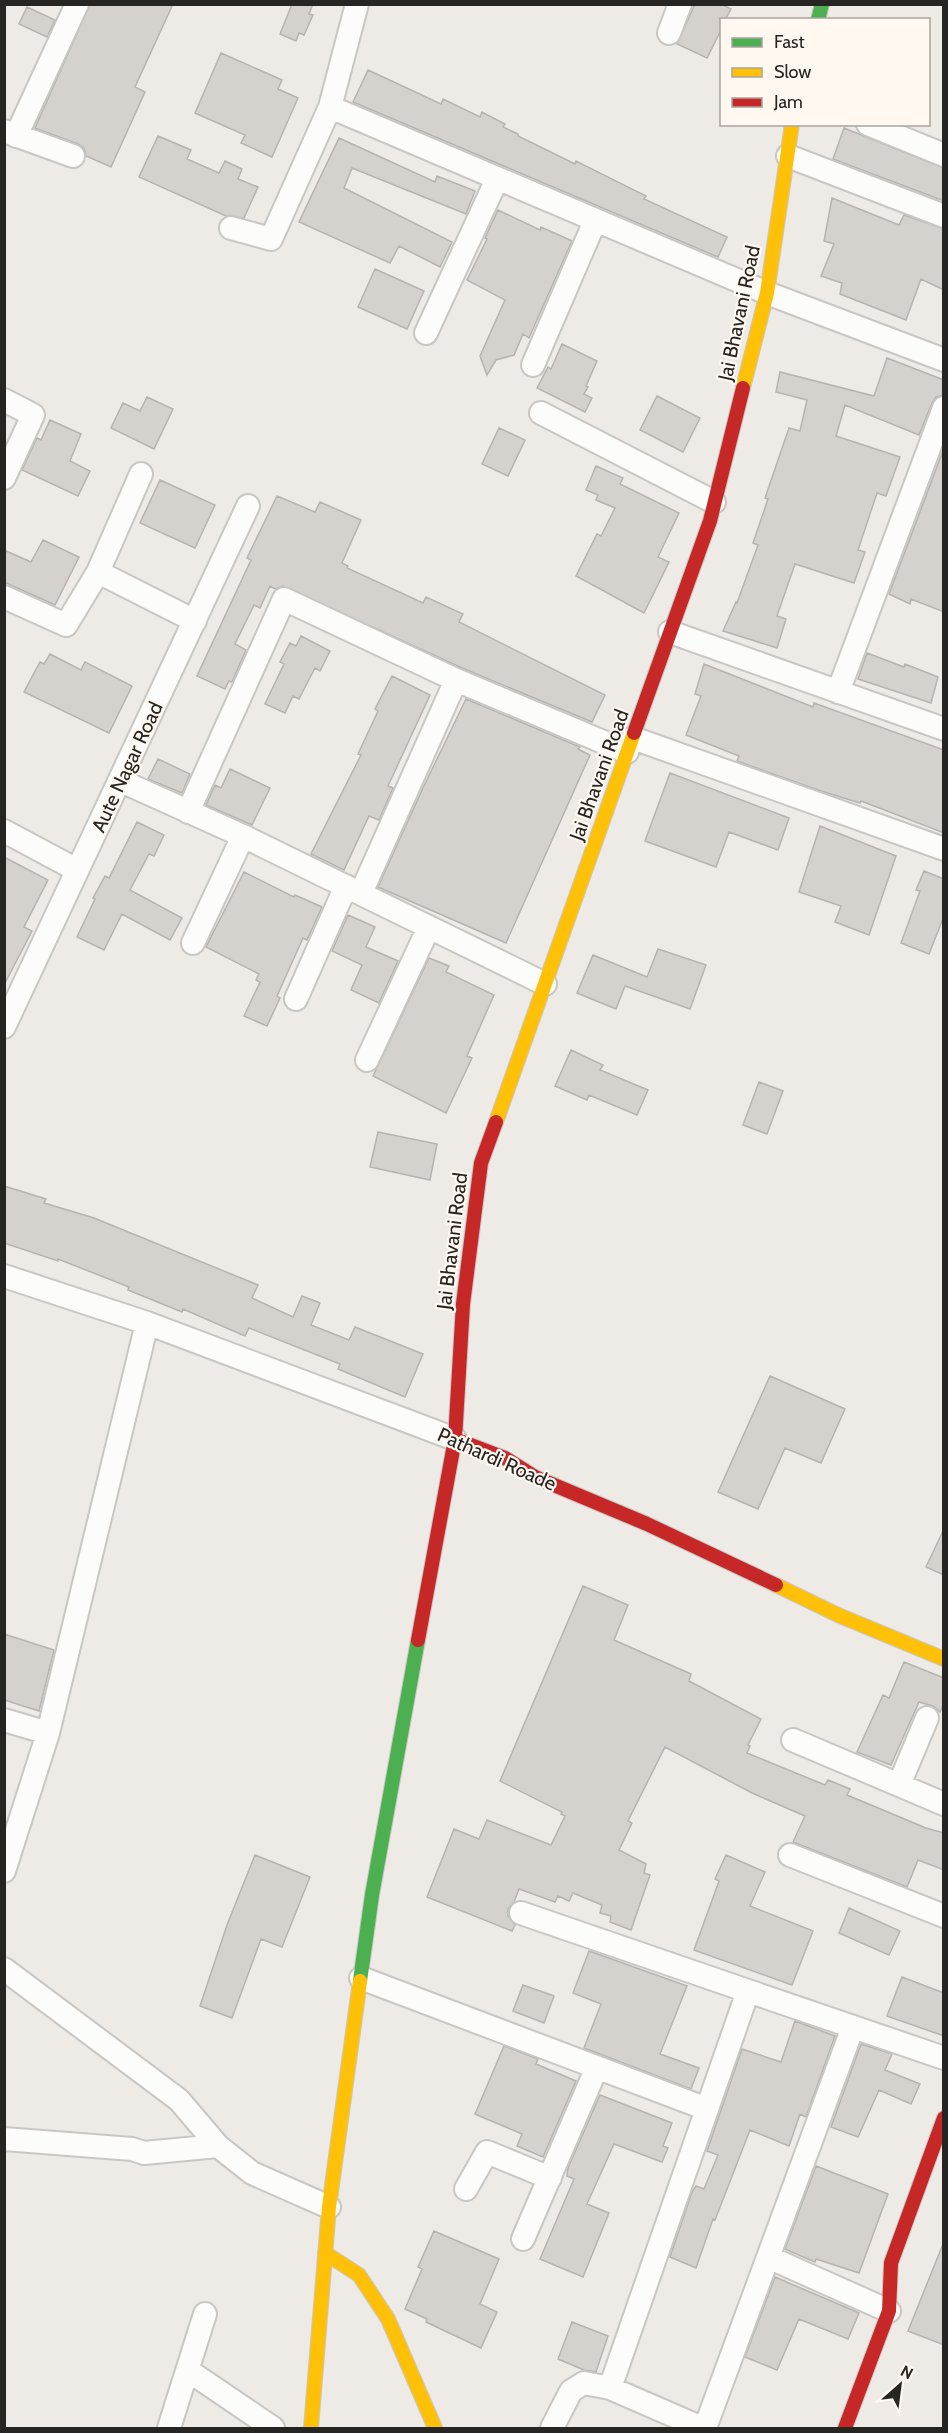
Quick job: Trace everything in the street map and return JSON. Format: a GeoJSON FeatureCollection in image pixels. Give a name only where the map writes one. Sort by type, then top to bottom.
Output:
{"type":"FeatureCollection","features":[{"type":"Feature","properties":{"kind":"street"},"geometry":{"type":"LineString","coordinates":[[73,156],[10,134],[77,4]]}},
{"type":"Feature","properties":{"kind":"street"},"geometry":{"type":"LineString","coordinates":[[231,228],[272,239],[330,107],[357,4]]}},
{"type":"Feature","properties":{"kind":"street"},"geometry":{"type":"LineString","coordinates":[[669,33],[680,4]]}},
{"type":"Feature","properties":{"kind":"street"},"geometry":{"type":"LineString","coordinates":[[330,107],[767,293],[944,360]]}},
{"type":"Feature","properties":{"kind":"street","name":"Jai Bhavani Road"},"geometry":{"type":"LineString","coordinates":[[311,2428],[329,2207],[372,1895],[455,1439],[464,1304],[481,1162],[710,521],[767,293],[792,126]]}},
{"type":"Feature","properties":{"kind":"street"},"geometry":{"type":"LineString","coordinates":[[873,126],[944,155]]}},
{"type":"Feature","properties":{"kind":"street"},"geometry":{"type":"LineString","coordinates":[[788,156],[944,216]]}},
{"type":"Feature","properties":{"kind":"street"},"geometry":{"type":"LineString","coordinates":[[426,333],[497,179]]}},
{"type":"Feature","properties":{"kind":"street"},"geometry":{"type":"LineString","coordinates":[[533,365],[595,221]]}},
{"type":"Feature","properties":{"kind":"street"},"geometry":{"type":"LineString","coordinates":[[4,400],[33,416],[4,478]]}},
{"type":"Feature","properties":{"kind":"street"},"geometry":{"type":"LineString","coordinates":[[838,692],[944,408]]}},
{"type":"Feature","properties":{"kind":"street"},"geometry":{"type":"LineString","coordinates":[[541,413],[714,502]]}},
{"type":"Feature","properties":{"kind":"street"},"geometry":{"type":"LineString","coordinates":[[4,597],[66,625],[98,572],[141,474]]}},
{"type":"Feature","properties":{"kind":"street","name":"Aute Nagar Road"},"geometry":{"type":"LineString","coordinates":[[4,1028],[77,870],[121,782],[248,506]]}},
{"type":"Feature","properties":{"kind":"street"},"geometry":{"type":"LineString","coordinates":[[98,572],[195,621]]}},
{"type":"Feature","properties":{"kind":"street"},"geometry":{"type":"LineString","coordinates":[[188,812],[284,599],[456,680],[630,745],[944,849]]}},
{"type":"Feature","properties":{"kind":"street"},"geometry":{"type":"LineString","coordinates":[[670,632],[944,729]]}},
{"type":"Feature","properties":{"kind":"street"},"geometry":{"type":"LineString","coordinates":[[296,999],[354,890],[456,680]]}},
{"type":"Feature","properties":{"kind":"street"},"geometry":{"type":"LineString","coordinates":[[121,782],[243,836],[545,984]]}},
{"type":"Feature","properties":{"kind":"street"},"geometry":{"type":"LineString","coordinates":[[4,831],[77,870]]}},
{"type":"Feature","properties":{"kind":"street"},"geometry":{"type":"LineString","coordinates":[[193,943],[243,836]]}},
{"type":"Feature","properties":{"kind":"street"},"geometry":{"type":"LineString","coordinates":[[366,1060],[429,927]]}},
{"type":"Feature","properties":{"kind":"street","name":"Pathardi Roade"},"geometry":{"type":"LineString","coordinates":[[4,1276],[147,1323],[505,1458],[535,1477],[647,1524],[874,1631],[944,1659]]}},
{"type":"Feature","properties":{"kind":"street"},"geometry":{"type":"LineString","coordinates":[[4,1871],[48,1733],[147,1323]]}},
{"type":"Feature","properties":{"kind":"street"},"geometry":{"type":"LineString","coordinates":[[505,1458],[532,1459]]}},
{"type":"Feature","properties":{"kind":"street"},"geometry":{"type":"LineString","coordinates":[[899,1785],[927,1718]]}},
{"type":"Feature","properties":{"kind":"street"},"geometry":{"type":"LineString","coordinates":[[4,1720],[48,1733]]}},
{"type":"Feature","properties":{"kind":"street"},"geometry":{"type":"LineString","coordinates":[[793,1740],[944,1804]]}},
{"type":"Feature","properties":{"kind":"street"},"geometry":{"type":"LineString","coordinates":[[790,1855],[944,1916]]}},
{"type":"Feature","properties":{"kind":"street"},"geometry":{"type":"LineString","coordinates":[[521,1913],[944,2058]]}},
{"type":"Feature","properties":{"kind":"street"},"geometry":{"type":"LineString","coordinates":[[4,1969],[178,2100],[218,2146],[252,2173],[329,2207]]}},
{"type":"Feature","properties":{"kind":"street"},"geometry":{"type":"LineString","coordinates":[[361,1978],[707,2109]]}},
{"type":"Feature","properties":{"kind":"street"},"geometry":{"type":"LineString","coordinates":[[610,2388],[748,1991]]}},
{"type":"Feature","properties":{"kind":"street"},"geometry":{"type":"LineString","coordinates":[[552,2428],[571,2391],[584,2384],[610,2388],[703,2428],[853,2027]]}},
{"type":"Feature","properties":{"kind":"street"},"geometry":{"type":"LineString","coordinates":[[523,2239],[597,2067]]}},
{"type":"Feature","properties":{"kind":"street"},"geometry":{"type":"LineString","coordinates":[[845,2428],[889,2311],[891,2264],[939,2143],[944,2118]]}},
{"type":"Feature","properties":{"kind":"street"},"geometry":{"type":"LineString","coordinates":[[4,2139],[132,2149],[144,2153],[218,2146]]}},
{"type":"Feature","properties":{"kind":"street"},"geometry":{"type":"LineString","coordinates":[[466,2189],[487,2152],[550,2178]]}},
{"type":"Feature","properties":{"kind":"street"},"geometry":{"type":"LineString","coordinates":[[325,2253],[359,2275],[388,2319],[435,2428]]}},
{"type":"Feature","properties":{"kind":"street"},"geometry":{"type":"LineString","coordinates":[[768,2257],[889,2311]]}},
{"type":"Feature","properties":{"kind":"street"},"geometry":{"type":"LineString","coordinates":[[169,2428],[189,2371],[205,2313]]}},
{"type":"Feature","properties":{"kind":"street"},"geometry":{"type":"LineString","coordinates":[[189,2371],[273,2428]]}},
{"type":"Feature","properties":{"kind":"building"},"geometry":{"type":"Polygon","coordinates":[[[90,4],[173,4],[135,87],[145,92],[111,167],[86,156],[84,148],[78,144],[35,128],[90,4]]]}},
{"type":"Feature","properties":{"kind":"building"},"geometry":{"type":"Polygon","coordinates":[[[292,4],[313,4],[309,14],[313,15],[304,35],[299,33],[296,41],[280,34],[292,4]]]}},
{"type":"Feature","properties":{"kind":"building"},"geometry":{"type":"Polygon","coordinates":[[[695,4],[721,4],[731,9],[726,18],[720,18],[720,32],[707,58],[677,44],[695,4]]]}},
{"type":"Feature","properties":{"kind":"building"},"geometry":{"type":"Polygon","coordinates":[[[27,7],[55,20],[47,37],[19,24],[27,7]]]}},
{"type":"Feature","properties":{"kind":"building"},"geometry":{"type":"Polygon","coordinates":[[[221,53],[282,80],[278,89],[298,98],[272,157],[241,143],[245,135],[195,113],[221,53]]]}},
{"type":"Feature","properties":{"kind":"building"},"geometry":{"type":"Polygon","coordinates":[[[368,70],[441,104],[443,99],[480,117],[482,112],[505,124],[503,127],[518,136],[575,164],[576,161],[646,196],[644,199],[727,237],[718,257],[353,102],[368,70]]]}},
{"type":"Feature","properties":{"kind":"building"},"geometry":{"type":"Polygon","coordinates":[[[844,128],[944,168],[944,201],[833,159],[844,128]]]}},
{"type":"Feature","properties":{"kind":"building"},"geometry":{"type":"Polygon","coordinates":[[[158,136],[191,150],[187,159],[219,173],[225,161],[242,169],[238,179],[258,187],[244,218],[226,216],[139,177],[158,136]]]}},
{"type":"Feature","properties":{"kind":"building"},"geometry":{"type":"Polygon","coordinates":[[[339,138],[435,182],[437,176],[475,191],[466,214],[352,168],[344,188],[452,242],[440,267],[399,246],[390,263],[299,222],[339,138]]]}},
{"type":"Feature","properties":{"kind":"building"},"geometry":{"type":"Polygon","coordinates":[[[832,198],[899,225],[904,215],[944,229],[944,290],[921,279],[906,320],[840,294],[842,283],[821,276],[834,244],[824,241],[832,198]]]}},
{"type":"Feature","properties":{"kind":"building"},"geometry":{"type":"Polygon","coordinates":[[[498,210],[540,230],[541,227],[572,241],[529,338],[523,334],[514,355],[496,360],[487,375],[480,356],[505,300],[467,280],[498,210]]]}},
{"type":"Feature","properties":{"kind":"building"},"geometry":{"type":"Polygon","coordinates":[[[375,269],[424,291],[407,329],[358,307],[375,269]]]}},
{"type":"Feature","properties":{"kind":"building"},"geometry":{"type":"Polygon","coordinates":[[[562,344],[597,361],[584,394],[592,398],[585,412],[537,388],[548,367],[551,369],[562,344]]]}},
{"type":"Feature","properties":{"kind":"building"},"geometry":{"type":"Polygon","coordinates":[[[887,358],[944,380],[944,395],[936,397],[932,403],[919,435],[845,405],[836,436],[900,457],[886,496],[877,493],[858,550],[865,552],[854,583],[795,564],[777,616],[786,619],[777,648],[723,631],[737,603],[758,545],[753,543],[768,499],[765,498],[789,428],[800,431],[807,400],[776,392],[780,372],[874,396],[887,358]]]}},
{"type":"Feature","properties":{"kind":"building"},"geometry":{"type":"Polygon","coordinates":[[[657,396],[700,418],[683,452],[640,430],[657,396]]]}},
{"type":"Feature","properties":{"kind":"building"},"geometry":{"type":"Polygon","coordinates":[[[147,397],[173,409],[154,449],[111,428],[123,403],[140,411],[147,397]]]}},
{"type":"Feature","properties":{"kind":"building"},"geometry":{"type":"Polygon","coordinates":[[[50,420],[81,434],[70,461],[90,471],[78,496],[22,470],[37,438],[41,440],[50,420]]]}},
{"type":"Feature","properties":{"kind":"building"},"geometry":{"type":"Polygon","coordinates":[[[499,428],[525,440],[508,476],[482,464],[499,428]]]}},
{"type":"Feature","properties":{"kind":"building"},"geometry":{"type":"Polygon","coordinates":[[[944,448],[944,612],[911,599],[910,604],[889,594],[944,448]]]}},
{"type":"Feature","properties":{"kind":"building"},"geometry":{"type":"Polygon","coordinates":[[[596,466],[623,478],[620,484],[679,513],[658,557],[669,562],[644,613],[576,576],[597,534],[601,536],[615,508],[596,500],[598,495],[586,490],[596,466]]]}},
{"type":"Feature","properties":{"kind":"building"},"geometry":{"type":"Polygon","coordinates":[[[160,480],[215,505],[195,548],[140,523],[160,480]]]}},
{"type":"Feature","properties":{"kind":"building"},"geometry":{"type":"Polygon","coordinates":[[[277,496],[315,512],[320,502],[361,520],[342,563],[348,566],[347,568],[423,603],[426,597],[463,614],[459,622],[605,695],[592,722],[462,668],[283,586],[275,589],[270,586],[260,608],[254,605],[235,644],[246,650],[232,682],[229,681],[225,689],[197,676],[251,560],[247,558],[277,496]]]}},
{"type":"Feature","properties":{"kind":"building"},"geometry":{"type":"Polygon","coordinates":[[[43,540],[79,557],[55,605],[4,582],[4,550],[31,562],[43,540]]]}},
{"type":"Feature","properties":{"kind":"building"},"geometry":{"type":"Polygon","coordinates":[[[301,636],[330,651],[320,671],[315,668],[299,699],[293,696],[285,713],[265,704],[284,664],[280,662],[290,643],[296,646],[301,636]]]}},
{"type":"Feature","properties":{"kind":"building"},"geometry":{"type":"Polygon","coordinates":[[[867,653],[938,677],[931,703],[858,679],[867,653]]]}},
{"type":"Feature","properties":{"kind":"building"},"geometry":{"type":"Polygon","coordinates":[[[50,654],[81,670],[85,662],[132,686],[109,733],[24,692],[40,662],[44,664],[50,654]]]}},
{"type":"Feature","properties":{"kind":"building"},"geometry":{"type":"Polygon","coordinates":[[[704,664],[813,707],[814,703],[944,750],[944,833],[861,801],[860,803],[821,791],[737,761],[739,756],[686,735],[701,696],[695,694],[704,664]]]}},
{"type":"Feature","properties":{"kind":"building"},"geometry":{"type":"Polygon","coordinates":[[[392,676],[430,695],[388,786],[393,788],[379,820],[369,816],[344,870],[311,854],[361,755],[358,754],[378,711],[375,709],[392,676]]]}},
{"type":"Feature","properties":{"kind":"building"},"geometry":{"type":"Polygon","coordinates":[[[466,699],[580,747],[578,749],[590,755],[506,943],[378,887],[466,699]]]}},
{"type":"Feature","properties":{"kind":"building"},"geometry":{"type":"Polygon","coordinates":[[[158,759],[190,774],[182,793],[148,779],[158,759]]]}},
{"type":"Feature","properties":{"kind":"building"},"geometry":{"type":"Polygon","coordinates":[[[230,769],[270,788],[252,825],[206,805],[215,785],[221,788],[230,769]]]}},
{"type":"Feature","properties":{"kind":"building"},"geometry":{"type":"Polygon","coordinates":[[[670,773],[789,818],[778,850],[729,832],[716,867],[645,841],[670,773]]]}},
{"type":"Feature","properties":{"kind":"building"},"geometry":{"type":"Polygon","coordinates":[[[137,822],[164,835],[154,856],[149,854],[130,890],[182,918],[170,940],[122,914],[104,950],[77,937],[95,899],[93,898],[105,876],[109,878],[137,822]]]}},
{"type":"Feature","properties":{"kind":"building"},"geometry":{"type":"Polygon","coordinates":[[[820,826],[896,856],[869,935],[835,922],[841,906],[799,892],[820,826]]]}},
{"type":"Feature","properties":{"kind":"building"},"geometry":{"type":"Polygon","coordinates":[[[4,857],[48,880],[24,927],[32,931],[4,985],[4,857]]]}},
{"type":"Feature","properties":{"kind":"building"},"geometry":{"type":"Polygon","coordinates":[[[924,871],[944,879],[944,916],[929,954],[901,943],[920,891],[916,890],[924,871]]]}},
{"type":"Feature","properties":{"kind":"building"},"geometry":{"type":"Polygon","coordinates":[[[244,872],[294,897],[295,895],[322,907],[307,940],[303,938],[277,996],[280,998],[267,1026],[244,1016],[260,982],[256,980],[259,974],[206,947],[244,872]]]}},
{"type":"Feature","properties":{"kind":"building"},"geometry":{"type":"Polygon","coordinates":[[[348,915],[375,927],[366,947],[398,961],[379,1003],[351,990],[362,965],[332,951],[348,915]]]}},
{"type":"Feature","properties":{"kind":"building"},"geometry":{"type":"Polygon","coordinates":[[[658,949],[706,965],[690,1009],[625,986],[616,1009],[577,993],[593,955],[647,977],[658,949]]]}},
{"type":"Feature","properties":{"kind":"building"},"geometry":{"type":"Polygon","coordinates":[[[429,958],[449,966],[446,972],[494,995],[467,1056],[472,1058],[446,1113],[373,1076],[429,958]]]}},
{"type":"Feature","properties":{"kind":"building"},"geometry":{"type":"Polygon","coordinates":[[[571,1050],[603,1065],[600,1070],[648,1090],[637,1115],[589,1095],[587,1100],[555,1086],[571,1050]]]}},
{"type":"Feature","properties":{"kind":"building"},"geometry":{"type":"Polygon","coordinates":[[[759,1082],[783,1091],[767,1134],[743,1125],[759,1082]]]}},
{"type":"Feature","properties":{"kind":"building"},"geometry":{"type":"Polygon","coordinates":[[[378,1132],[437,1144],[430,1180],[370,1167],[378,1132]]]}},
{"type":"Feature","properties":{"kind":"building"},"geometry":{"type":"Polygon","coordinates":[[[4,1186],[46,1199],[44,1203],[94,1218],[258,1285],[252,1298],[293,1317],[302,1296],[320,1303],[311,1325],[349,1340],[355,1327],[423,1354],[405,1397],[338,1369],[340,1364],[249,1328],[245,1336],[183,1309],[182,1312],[128,1290],[129,1287],[58,1259],[58,1261],[4,1243],[4,1186]]]}},
{"type":"Feature","properties":{"kind":"building"},"geometry":{"type":"Polygon","coordinates":[[[770,1376],[845,1409],[821,1463],[785,1448],[758,1509],[718,1492],[770,1376]]]}},
{"type":"Feature","properties":{"kind":"building"},"geometry":{"type":"Polygon","coordinates":[[[944,1529],[944,1575],[926,1567],[944,1529]]]}},
{"type":"Feature","properties":{"kind":"building"},"geometry":{"type":"Polygon","coordinates":[[[583,1586],[628,1605],[614,1640],[691,1674],[689,1681],[761,1719],[748,1745],[750,1746],[747,1753],[825,1785],[828,1780],[850,1789],[847,1795],[926,1828],[944,1833],[944,1870],[918,1860],[907,1887],[793,1842],[805,1816],[752,1793],[665,1747],[628,1821],[632,1823],[619,1850],[646,1864],[644,1873],[650,1875],[631,1930],[610,1922],[611,1916],[600,1913],[602,1905],[573,1893],[569,1901],[558,1896],[555,1902],[519,1889],[514,1902],[508,1909],[508,1916],[515,1925],[512,1931],[427,1897],[454,1829],[479,1839],[487,1820],[551,1845],[565,1816],[561,1814],[562,1812],[500,1781],[583,1586]]]}},
{"type":"Feature","properties":{"kind":"building"},"geometry":{"type":"Polygon","coordinates":[[[4,1634],[54,1650],[39,1711],[4,1700],[4,1634]]]}},
{"type":"Feature","properties":{"kind":"building"},"geometry":{"type":"Polygon","coordinates":[[[904,1662],[944,1678],[944,1703],[940,1712],[933,1706],[919,1702],[891,1765],[857,1752],[883,1695],[889,1698],[904,1662]]]}},
{"type":"Feature","properties":{"kind":"building"},"geometry":{"type":"Polygon","coordinates":[[[255,1855],[310,1877],[282,1947],[261,1939],[232,2018],[200,2006],[227,1925],[255,1855]]]}},
{"type":"Feature","properties":{"kind":"building"},"geometry":{"type":"Polygon","coordinates":[[[726,1855],[765,1872],[750,1906],[813,1931],[792,1985],[694,1950],[719,1881],[715,1879],[726,1855]]]}},
{"type":"Feature","properties":{"kind":"building"},"geometry":{"type":"Polygon","coordinates":[[[849,1908],[900,1931],[889,1955],[839,1933],[849,1908]]]}},
{"type":"Feature","properties":{"kind":"building"},"geometry":{"type":"Polygon","coordinates":[[[589,1951],[687,1986],[660,2054],[699,2068],[691,2089],[584,2048],[601,2004],[573,1993],[589,1951]]]}},
{"type":"Feature","properties":{"kind":"building"},"geometry":{"type":"Polygon","coordinates":[[[902,1977],[944,1993],[944,2036],[887,2016],[902,1977]]]}},
{"type":"Feature","properties":{"kind":"building"},"geometry":{"type":"Polygon","coordinates":[[[523,1985],[554,1996],[544,2023],[513,2011],[523,1985]]]}},
{"type":"Feature","properties":{"kind":"building"},"geometry":{"type":"Polygon","coordinates":[[[795,2021],[835,2036],[806,2117],[800,2114],[789,2146],[750,2130],[715,2220],[713,2219],[696,2268],[670,2257],[692,2192],[696,2186],[704,2189],[718,2155],[707,2151],[742,2049],[781,2062],[795,2021]]]}},
{"type":"Feature","properties":{"kind":"building"},"geometry":{"type":"Polygon","coordinates":[[[861,2044],[892,2054],[885,2070],[920,2084],[911,2104],[879,2090],[858,2137],[831,2127],[861,2044]]]}},
{"type":"Feature","properties":{"kind":"building"},"geometry":{"type":"Polygon","coordinates":[[[504,2046],[538,2059],[536,2064],[576,2081],[543,2157],[517,2146],[522,2134],[475,2114],[504,2046]]]}},
{"type":"Feature","properties":{"kind":"building"},"geometry":{"type":"Polygon","coordinates":[[[600,2095],[672,2123],[663,2146],[668,2148],[662,2162],[614,2144],[587,2204],[609,2213],[583,2277],[540,2259],[574,2179],[567,2176],[568,2168],[600,2095]]]}},
{"type":"Feature","properties":{"kind":"building"},"geometry":{"type":"Polygon","coordinates":[[[816,2166],[888,2194],[859,2273],[816,2259],[815,2262],[785,2249],[816,2166]]]}},
{"type":"Feature","properties":{"kind":"building"},"geometry":{"type":"Polygon","coordinates":[[[434,2231],[499,2259],[480,2304],[497,2312],[481,2348],[426,2322],[427,2319],[405,2309],[422,2269],[418,2267],[434,2231]]]}},
{"type":"Feature","properties":{"kind":"building"},"geometry":{"type":"Polygon","coordinates":[[[944,2244],[944,2345],[908,2331],[944,2244]]]}},
{"type":"Feature","properties":{"kind":"building"},"geometry":{"type":"Polygon","coordinates":[[[775,2277],[859,2313],[848,2339],[799,2319],[777,2370],[745,2357],[775,2277]]]}},
{"type":"Feature","properties":{"kind":"building"},"geometry":{"type":"Polygon","coordinates":[[[572,2322],[608,2336],[596,2372],[584,2370],[558,2359],[572,2322]]]}},
{"type":"Feature","properties":{"kind":"traffic: fast"},"geometry":{"type":"LineString","coordinates":[[818,18],[822,4]]}},
{"type":"Feature","properties":{"kind":"traffic: fast"},"geometry":{"type":"LineString","coordinates":[[360,1981],[372,1895],[418,1640]]}},
{"type":"Feature","properties":{"kind":"traffic: slow"},"geometry":{"type":"LineString","coordinates":[[743,388],[767,293],[792,126]]}},
{"type":"Feature","properties":{"kind":"traffic: slow"},"geometry":{"type":"LineString","coordinates":[[496,1122],[634,733]]}},
{"type":"Feature","properties":{"kind":"traffic: slow"},"geometry":{"type":"LineString","coordinates":[[776,1585],[838,1615],[944,1659]]}},
{"type":"Feature","properties":{"kind":"traffic: slow"},"geometry":{"type":"LineString","coordinates":[[311,2428],[329,2207],[360,1981]]}},
{"type":"Feature","properties":{"kind":"traffic: slow"},"geometry":{"type":"LineString","coordinates":[[325,2253],[359,2275],[388,2319],[435,2428]]}},
{"type":"Feature","properties":{"kind":"traffic: jam"},"geometry":{"type":"LineString","coordinates":[[634,733],[710,521],[743,388]]}},
{"type":"Feature","properties":{"kind":"traffic: jam"},"geometry":{"type":"LineString","coordinates":[[418,1640],[455,1439],[463,1304],[481,1163],[496,1122]]}},
{"type":"Feature","properties":{"kind":"traffic: jam"},"geometry":{"type":"LineString","coordinates":[[455,1439],[505,1458],[535,1477],[647,1524],[776,1585]]}},
{"type":"Feature","properties":{"kind":"traffic: jam"},"geometry":{"type":"LineString","coordinates":[[845,2428],[889,2311],[891,2263],[944,2118]]}}]}
